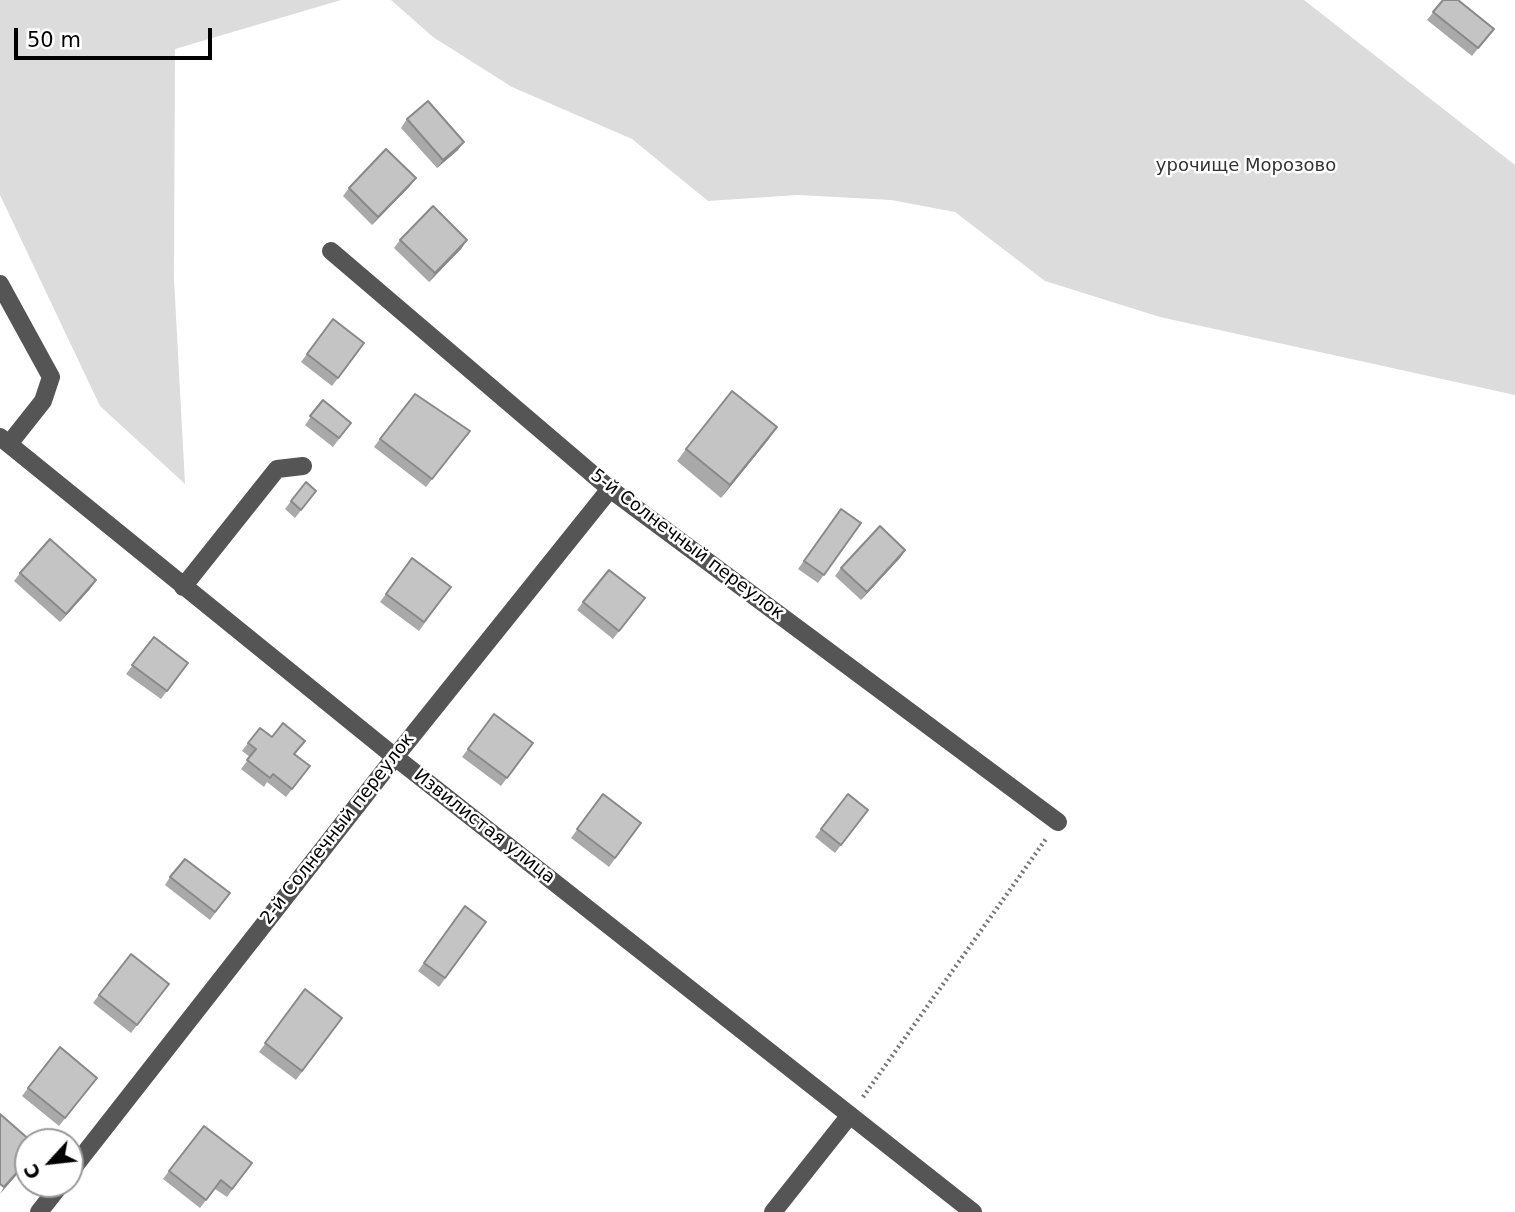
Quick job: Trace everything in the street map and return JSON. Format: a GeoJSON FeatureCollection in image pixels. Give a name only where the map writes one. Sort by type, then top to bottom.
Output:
{"type":"FeatureCollection","features":[{"type":"Feature","properties":{"kind":"street","name":"5-й Солнечный переулок"},"geometry":{"type":"LineString","coordinates":[[331,251],[610,489],[1058,822]]}},
{"type":"Feature","properties":{"kind":"street"},"geometry":{"type":"LineString","coordinates":[[0,284],[51,377],[43,401],[5,441]]}},
{"type":"Feature","properties":{"kind":"street","name":"Извилистая улица"},"geometry":{"type":"LineString","coordinates":[[5,441],[395,757],[973,1212]]}},
{"type":"Feature","properties":{"kind":"street"},"geometry":{"type":"LineString","coordinates":[[183,587],[277,469],[303,466]]}},
{"type":"Feature","properties":{"kind":"street","name":"2-й Солнечный переулок"},"geometry":{"type":"LineString","coordinates":[[84,1154],[395,757],[610,489]]}},
{"type":"Feature","properties":{"kind":"street"},"geometry":{"type":"LineString","coordinates":[[773,1212],[850,1115]]}},
{"type":"Feature","properties":{"kind":"street"},"geometry":{"type":"LineString","coordinates":[[39,1212],[50,1198]]}},
{"type":"Feature","properties":{"kind":"path"},"geometry":{"type":"LineString","coordinates":[[850,1115],[1058,822]]}},
{"type":"Feature","properties":{"kind":"green space"},"geometry":{"type":"Polygon","coordinates":[[[0,0],[341,0],[175,49],[174,279],[185,484],[100,406],[0,195],[0,0]]]}},
{"type":"Feature","properties":{"kind":"green space","name":"урочище Морозово"},"geometry":{"type":"Polygon","coordinates":[[[391,0],[1304,0],[1515,165],[1515,395],[1160,317],[1045,281],[955,212],[891,200],[798,195],[708,201],[632,139],[512,87],[433,37],[391,0]]]}},
{"type":"Feature","properties":{"kind":"building"},"geometry":{"type":"Polygon","coordinates":[[[1443,0],[1458,0],[1494,29],[1478,48],[1433,12],[1443,0]]]}},
{"type":"Feature","properties":{"kind":"building"},"geometry":{"type":"Polygon","coordinates":[[[428,101],[464,142],[443,160],[407,119],[428,101]]]}},
{"type":"Feature","properties":{"kind":"building"},"geometry":{"type":"Polygon","coordinates":[[[386,149],[416,178],[378,217],[349,188],[386,149]]]}},
{"type":"Feature","properties":{"kind":"building"},"geometry":{"type":"Polygon","coordinates":[[[433,206],[467,240],[435,273],[400,240],[433,206]]]}},
{"type":"Feature","properties":{"kind":"building"},"geometry":{"type":"Polygon","coordinates":[[[333,319],[364,343],[338,378],[307,354],[333,319]]]}},
{"type":"Feature","properties":{"kind":"building"},"geometry":{"type":"Polygon","coordinates":[[[732,391],[777,427],[730,485],[686,449],[732,391]]]}},
{"type":"Feature","properties":{"kind":"building"},"geometry":{"type":"Polygon","coordinates":[[[415,394],[470,431],[432,479],[380,439],[415,394]]]}},
{"type":"Feature","properties":{"kind":"building"},"geometry":{"type":"Polygon","coordinates":[[[323,400],[351,423],[339,438],[310,416],[323,400]]]}},
{"type":"Feature","properties":{"kind":"building"},"geometry":{"type":"Polygon","coordinates":[[[306,482],[316,491],[301,510],[291,501],[306,482]]]}},
{"type":"Feature","properties":{"kind":"building"},"geometry":{"type":"Polygon","coordinates":[[[841,509],[861,523],[824,575],[804,561],[841,509]]]}},
{"type":"Feature","properties":{"kind":"building"},"geometry":{"type":"Polygon","coordinates":[[[880,526],[905,550],[867,592],[841,568],[880,526]]]}},
{"type":"Feature","properties":{"kind":"building"},"geometry":{"type":"Polygon","coordinates":[[[50,539],[96,580],[66,614],[20,573],[50,539]]]}},
{"type":"Feature","properties":{"kind":"building"},"geometry":{"type":"Polygon","coordinates":[[[412,558],[451,587],[424,622],[386,594],[412,558]]]}},
{"type":"Feature","properties":{"kind":"building"},"geometry":{"type":"Polygon","coordinates":[[[609,570],[645,598],[619,631],[583,602],[609,570]]]}},
{"type":"Feature","properties":{"kind":"building"},"geometry":{"type":"Polygon","coordinates":[[[154,637],[188,663],[167,691],[132,665],[154,637]]]}},
{"type":"Feature","properties":{"kind":"building"},"geometry":{"type":"Polygon","coordinates":[[[494,714],[533,743],[507,778],[468,749],[494,714]]]}},
{"type":"Feature","properties":{"kind":"building"},"geometry":{"type":"Polygon","coordinates":[[[283,723],[305,741],[294,754],[310,766],[292,789],[273,774],[270,778],[247,760],[256,749],[248,743],[260,728],[272,737],[283,723]]]}},
{"type":"Feature","properties":{"kind":"building"},"geometry":{"type":"Polygon","coordinates":[[[603,794],[641,823],[615,858],[577,829],[603,794]]]}},
{"type":"Feature","properties":{"kind":"building"},"geometry":{"type":"Polygon","coordinates":[[[848,794],[868,810],[841,845],[821,829],[848,794]]]}},
{"type":"Feature","properties":{"kind":"building"},"geometry":{"type":"Polygon","coordinates":[[[185,859],[230,893],[215,912],[170,877],[185,859]]]}},
{"type":"Feature","properties":{"kind":"building"},"geometry":{"type":"Polygon","coordinates":[[[465,906],[486,922],[445,978],[424,963],[465,906]]]}},
{"type":"Feature","properties":{"kind":"building"},"geometry":{"type":"Polygon","coordinates":[[[131,954],[169,984],[137,1025],[99,995],[131,954]]]}},
{"type":"Feature","properties":{"kind":"building"},"geometry":{"type":"Polygon","coordinates":[[[305,989],[342,1018],[302,1071],[265,1043],[305,989]]]}},
{"type":"Feature","properties":{"kind":"building"},"geometry":{"type":"Polygon","coordinates":[[[60,1047],[97,1078],[65,1118],[28,1088],[60,1047]]]}},
{"type":"Feature","properties":{"kind":"building"},"geometry":{"type":"Polygon","coordinates":[[[0,1114],[16,1128],[14,1176],[4,1187],[0,1184],[0,1114]]]}},
{"type":"Feature","properties":{"kind":"building"},"geometry":{"type":"Polygon","coordinates":[[[204,1126],[252,1163],[232,1189],[221,1180],[206,1200],[169,1171],[204,1126]]]}}]}
